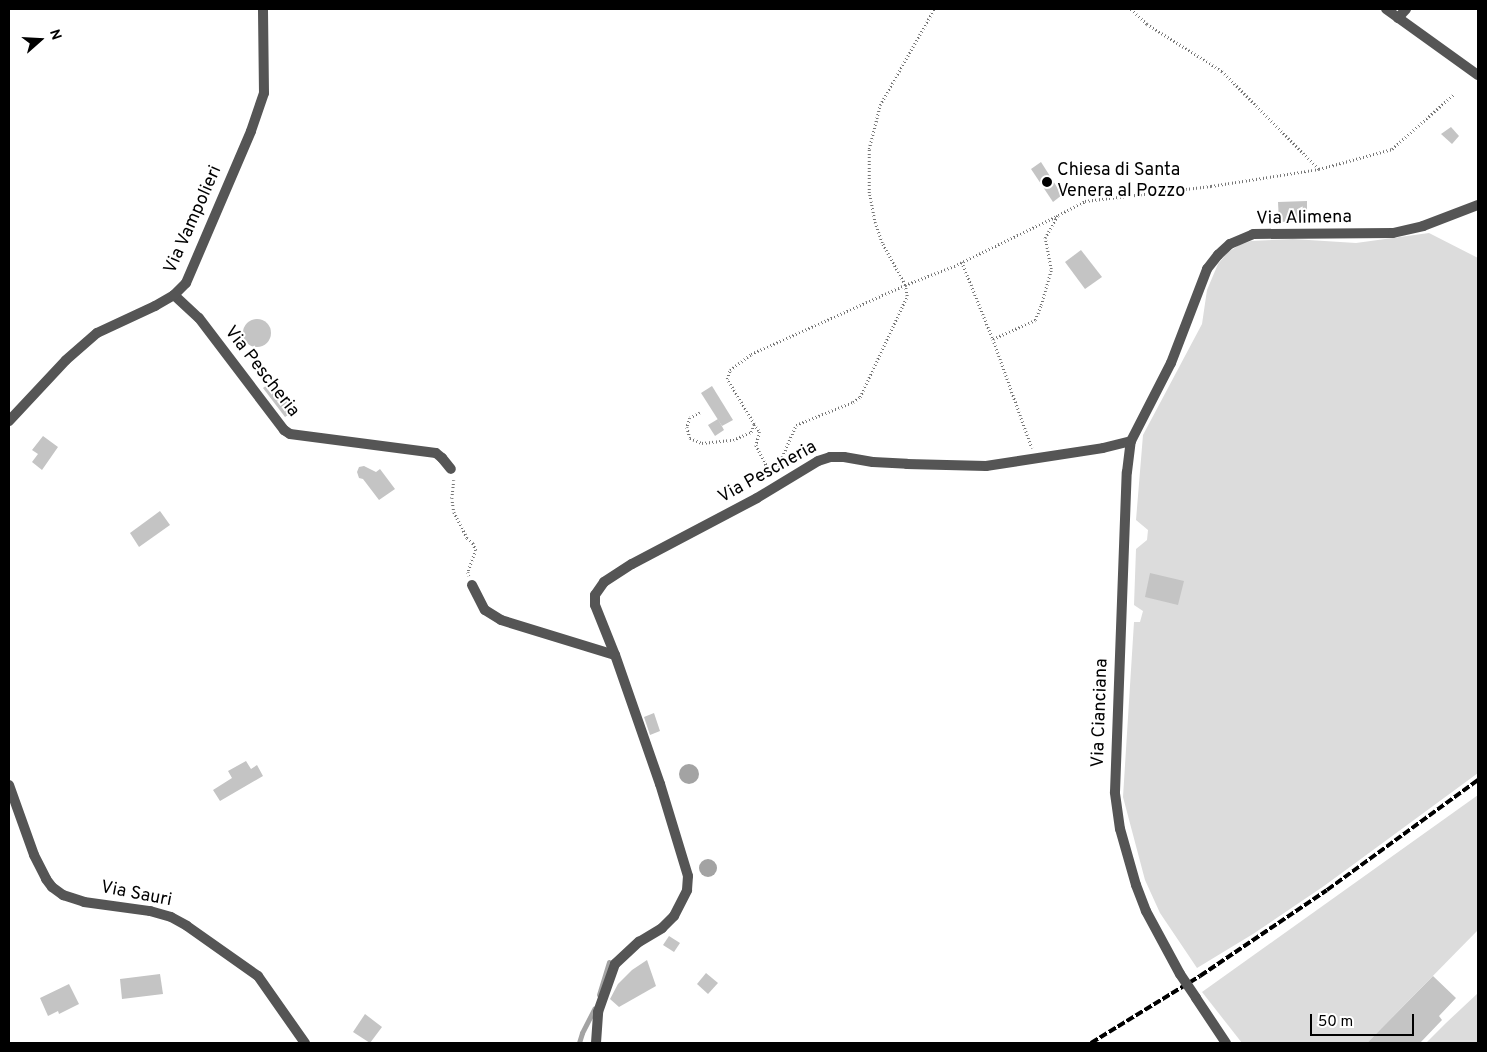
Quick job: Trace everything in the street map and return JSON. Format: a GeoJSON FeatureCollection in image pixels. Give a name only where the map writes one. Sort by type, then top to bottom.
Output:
{"type":"FeatureCollection","features":[{"type":"Feature","properties":{"kind":"street","name":"Via Vampolieri"},"geometry":{"type":"LineString","coordinates":[[9,421],[66,360],[97,333],[174,295],[186,283],[194,269],[251,131],[264,93],[263,9]]}},
{"type":"Feature","properties":{"kind":"street"},"geometry":{"type":"LineString","coordinates":[[1386,9],[1478,75]]}},
{"type":"Feature","properties":{"kind":"street"},"geometry":{"type":"LineString","coordinates":[[1398,18],[1406,9]]}},
{"type":"Feature","properties":{"kind":"street","name":"Via Alimena"},"geometry":{"type":"LineString","coordinates":[[1131,441],[1171,362],[1207,269],[1230,244],[1253,234],[1393,232],[1423,226],[1478,205]]}},
{"type":"Feature","properties":{"kind":"street","name":"Via Pescheria"},"geometry":{"type":"LineString","coordinates":[[174,295],[199,318],[284,430],[290,434],[436,453],[451,469]]}},
{"type":"Feature","properties":{"kind":"street","name":"Via Pescheria"},"geometry":{"type":"LineString","coordinates":[[596,1043],[598,1012],[615,964],[639,942],[662,928],[674,916],[687,890],[688,876],[660,784],[595,604],[595,595],[604,582],[775,481],[830,457],[890,463],[986,466],[1103,448],[1131,441]]}},
{"type":"Feature","properties":{"kind":"street","name":"Via Cianciana"},"geometry":{"type":"LineString","coordinates":[[1131,441],[1126,472],[1115,792],[1120,829],[1136,885],[1150,919],[1180,974],[1226,1043]]}},
{"type":"Feature","properties":{"kind":"street"},"geometry":{"type":"LineString","coordinates":[[472,585],[485,610],[501,620],[615,655]]}},
{"type":"Feature","properties":{"kind":"street","name":"Via Sauri"},"geometry":{"type":"LineString","coordinates":[[9,786],[34,855],[52,887],[63,895],[84,902],[150,911],[171,917],[187,926],[258,976],[305,1043]]}},
{"type":"Feature","properties":{"kind":"path"},"geometry":{"type":"LineString","coordinates":[[775,481],[796,425],[853,402],[860,397],[907,296],[905,284],[882,243],[875,223],[869,193],[869,149],[880,106],[934,9]]}},
{"type":"Feature","properties":{"kind":"path"},"geometry":{"type":"LineString","coordinates":[[1131,9],[1147,24],[1222,71],[1319,169]]}},
{"type":"Feature","properties":{"kind":"path"},"geometry":{"type":"LineString","coordinates":[[775,481],[756,445],[760,432],[727,379],[730,370],[751,354],[905,284],[962,262],[1085,201],[1211,186],[1319,169],[1392,149],[1454,94]]}},
{"type":"Feature","properties":{"kind":"path"},"geometry":{"type":"LineString","coordinates":[[993,339],[1035,320],[1051,269],[1045,238],[1058,215]]}},
{"type":"Feature","properties":{"kind":"path"},"geometry":{"type":"LineString","coordinates":[[962,262],[993,339],[1033,451],[1038,458]]}},
{"type":"Feature","properties":{"kind":"path"},"geometry":{"type":"LineString","coordinates":[[700,414],[690,418],[687,427],[690,438],[702,443],[733,440],[751,432],[754,424]]}},
{"type":"Feature","properties":{"kind":"path"},"geometry":{"type":"LineString","coordinates":[[451,469],[454,481],[452,498],[454,512],[466,538],[473,543],[476,550],[468,572],[472,585]]}},
{"type":"Feature","properties":{"kind":"shaded area"},"geometry":{"type":"Polygon","coordinates":[[[1429,233],[1478,258],[1478,773],[1324,886],[1253,934],[1197,968],[1160,913],[1145,880],[1123,797],[1134,622],[1140,622],[1143,611],[1134,605],[1136,549],[1147,540],[1148,530],[1136,520],[1143,435],[1202,324],[1207,290],[1218,264],[1227,253],[1239,245],[1251,241],[1293,239],[1356,243],[1429,233]]]}},
{"type":"Feature","properties":{"kind":"shaded area"},"geometry":{"type":"Polygon","coordinates":[[[689,764],[696,767],[699,774],[696,781],[689,784],[682,781],[679,774],[682,767],[689,764]]]}},
{"type":"Feature","properties":{"kind":"shaded area"},"geometry":{"type":"Polygon","coordinates":[[[1478,795],[1478,930],[1367,1043],[1242,1043],[1202,992],[1478,795]]]}},
{"type":"Feature","properties":{"kind":"shaded area"},"geometry":{"type":"Polygon","coordinates":[[[708,859],[714,862],[717,868],[714,874],[708,877],[702,874],[699,868],[702,862],[708,859]]]}},
{"type":"Feature","properties":{"kind":"shaded area"},"geometry":{"type":"Polygon","coordinates":[[[1478,993],[1478,1043],[1426,1043],[1446,1023],[1478,993]]]}},
{"type":"Feature","properties":{"kind":"building"},"geometry":{"type":"Polygon","coordinates":[[[1451,127],[1459,136],[1452,144],[1441,134],[1451,127]]]}},
{"type":"Feature","properties":{"kind":"building","name":"Chiesa di Santa Venera al Pozzo"},"geometry":{"type":"Polygon","coordinates":[[[1041,162],[1062,195],[1053,202],[1031,169],[1041,162]]]}},
{"type":"Feature","properties":{"kind":"building"},"geometry":{"type":"Polygon","coordinates":[[[1307,201],[1307,221],[1279,222],[1278,202],[1307,201]]]}},
{"type":"Feature","properties":{"kind":"building"},"geometry":{"type":"Polygon","coordinates":[[[1081,250],[1102,277],[1085,289],[1065,262],[1081,250]]]}},
{"type":"Feature","properties":{"kind":"building"},"geometry":{"type":"Polygon","coordinates":[[[257,319],[267,323],[271,333],[267,343],[257,347],[247,343],[243,333],[247,323],[257,319]]]}},
{"type":"Feature","properties":{"kind":"building"},"geometry":{"type":"Polygon","coordinates":[[[274,380],[295,410],[285,417],[263,388],[274,380]]]}},
{"type":"Feature","properties":{"kind":"building"},"geometry":{"type":"Polygon","coordinates":[[[712,386],[733,420],[722,426],[701,393],[712,386]]]}},
{"type":"Feature","properties":{"kind":"building"},"geometry":{"type":"Polygon","coordinates":[[[718,419],[724,430],[715,436],[708,425],[718,419]]]}},
{"type":"Feature","properties":{"kind":"building"},"geometry":{"type":"Polygon","coordinates":[[[43,436],[58,447],[42,470],[32,462],[38,454],[32,450],[43,436]]]}},
{"type":"Feature","properties":{"kind":"building"},"geometry":{"type":"Polygon","coordinates":[[[364,466],[376,472],[380,469],[395,489],[379,500],[363,479],[359,478],[357,472],[359,467],[364,466]]]}},
{"type":"Feature","properties":{"kind":"building"},"geometry":{"type":"Polygon","coordinates":[[[160,511],[170,525],[139,547],[130,533],[160,511]]]}},
{"type":"Feature","properties":{"kind":"building"},"geometry":{"type":"Polygon","coordinates":[[[1150,573],[1184,581],[1178,605],[1145,597],[1150,573]]]}},
{"type":"Feature","properties":{"kind":"building"},"geometry":{"type":"Polygon","coordinates":[[[654,713],[660,731],[650,735],[644,717],[654,713]]]}},
{"type":"Feature","properties":{"kind":"building"},"geometry":{"type":"Polygon","coordinates":[[[246,761],[251,769],[257,765],[263,776],[220,801],[213,790],[232,778],[228,771],[246,761]]]}},
{"type":"Feature","properties":{"kind":"building"},"geometry":{"type":"Polygon","coordinates":[[[669,936],[680,943],[674,952],[663,945],[669,936]]]}},
{"type":"Feature","properties":{"kind":"building"},"geometry":{"type":"Polygon","coordinates":[[[647,960],[656,986],[619,1007],[610,999],[618,984],[632,970],[647,960]]]}},
{"type":"Feature","properties":{"kind":"building"},"geometry":{"type":"Polygon","coordinates":[[[706,973],[718,983],[708,994],[697,984],[706,973]]]}},
{"type":"Feature","properties":{"kind":"building"},"geometry":{"type":"Polygon","coordinates":[[[160,974],[163,994],[122,999],[120,979],[160,974]]]}},
{"type":"Feature","properties":{"kind":"building"},"geometry":{"type":"Polygon","coordinates":[[[1433,976],[1456,998],[1439,1016],[1442,1020],[1420,1043],[1367,1043],[1433,976]]]}},
{"type":"Feature","properties":{"kind":"building"},"geometry":{"type":"Polygon","coordinates":[[[69,984],[79,1004],[59,1014],[58,1011],[48,1016],[40,998],[69,984]]]}},
{"type":"Feature","properties":{"kind":"building"},"geometry":{"type":"Polygon","coordinates":[[[365,1014],[382,1027],[370,1043],[353,1032],[365,1014]]]}},
{"type":"Feature","properties":{"kind":"waterway"},"geometry":{"type":"LineString","coordinates":[[599,995],[609,963]]}},
{"type":"Feature","properties":{"kind":"waterway"},"geometry":{"type":"LineString","coordinates":[[579,1043],[594,1009]]}},
{"type":"Feature","properties":{"kind":"railway"},"geometry":{"type":"LineString","coordinates":[[1091,1043],[1200,976],[1327,890],[1478,780]]}},
{"type":"Feature","properties":{"kind":"place","name":"Chiesa di Santa Venera al Pozzo"},"geometry":{"type":"Point","coordinates":[1047,182]}}]}
